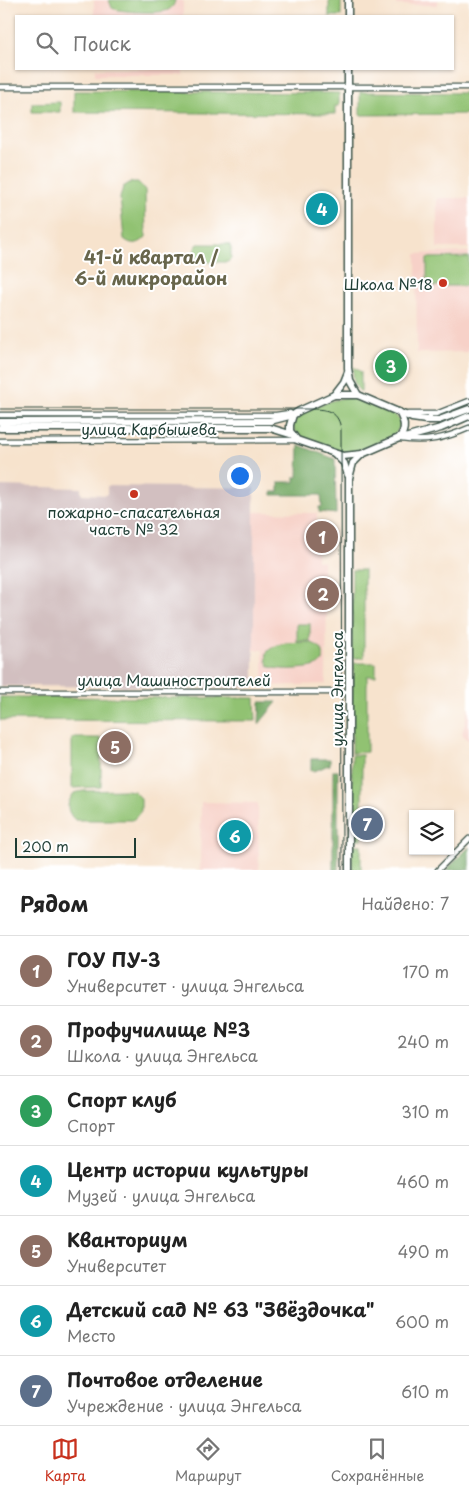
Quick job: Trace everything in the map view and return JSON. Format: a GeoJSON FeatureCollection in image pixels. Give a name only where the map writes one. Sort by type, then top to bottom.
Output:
{"type":"FeatureCollection","features":[{"type":"Feature","properties":{"kind":"main road"},"geometry":{"type":"LineString","coordinates":[[348,0],[348,15]]}},
{"type":"Feature","properties":{"kind":"main road"},"geometry":{"type":"LineString","coordinates":[[348,70],[348,372],[350,381],[358,395]]}},
{"type":"Feature","properties":{"kind":"main road"},"geometry":{"type":"LineString","coordinates":[[334,395],[344,382],[348,372]]}},
{"type":"Feature","properties":{"kind":"main road","name":"улица Карбышева"},"geometry":{"type":"LineString","coordinates":[[0,422],[270,421],[295,413],[334,395],[358,395],[412,418],[432,420],[453,416],[469,409]]}},
{"type":"Feature","properties":{"kind":"main road"},"geometry":{"type":"LineString","coordinates":[[398,438],[404,430],[404,423],[399,412]]}},
{"type":"Feature","properties":{"kind":"main road"},"geometry":{"type":"LineString","coordinates":[[295,413],[290,425],[295,438]]}},
{"type":"Feature","properties":{"kind":"main road","name":"улица Карбышева"},"geometry":{"type":"LineString","coordinates":[[0,428],[270,428],[343,456],[362,454],[398,438],[441,428],[469,416]]}},
{"type":"Feature","properties":{"kind":"main road","name":"улица Энгельса"},"geometry":{"type":"LineString","coordinates":[[334,454],[346,466],[349,478],[349,870]]}},
{"type":"Feature","properties":{"kind":"main road","name":"улица Энгельса"},"geometry":{"type":"LineString","coordinates":[[349,478],[353,463],[362,454]]}},
{"type":"Feature","properties":{"kind":"street"},"geometry":{"type":"LineString","coordinates":[[0,87],[469,87]]}},
{"type":"Feature","properties":{"kind":"street","name":"улица Карбышева"},"geometry":{"type":"LineString","coordinates":[[399,412],[436,414],[469,401]]}},
{"type":"Feature","properties":{"kind":"street","name":"улица Карбышева"},"geometry":{"type":"LineString","coordinates":[[0,415],[276,415],[295,413]]}},
{"type":"Feature","properties":{"kind":"street","name":"улица Карбышева"},"geometry":{"type":"LineString","coordinates":[[398,438],[407,440],[447,438],[469,428]]}},
{"type":"Feature","properties":{"kind":"street","name":"улица Карбышева"},"geometry":{"type":"LineString","coordinates":[[0,441],[295,438]]}},
{"type":"Feature","properties":{"kind":"street","name":"улица Машиностроителей"},"geometry":{"type":"LineString","coordinates":[[0,692],[348,692]]}},
{"type":"Feature","properties":{"kind":"street"},"geometry":{"type":"LineString","coordinates":[[438,870],[469,839]]}},
{"type":"Feature","properties":{"kind":"shaded area"},"geometry":{"type":"Polygon","coordinates":[[[94,0],[183,0],[183,15],[94,15],[94,0]]]}},
{"type":"Feature","properties":{"kind":"shaded area"},"geometry":{"type":"Polygon","coordinates":[[[396,0],[438,0],[438,5],[396,5],[396,0]]]}},
{"type":"Feature","properties":{"kind":"shaded area"},"geometry":{"type":"Polygon","coordinates":[[[95,70],[183,70],[183,75],[95,75],[95,70]]]}},
{"type":"Feature","properties":{"kind":"shaded area"},"geometry":{"type":"Polygon","coordinates":[[[437,198],[469,198],[469,248],[437,248],[437,198]]]}},
{"type":"Feature","properties":{"kind":"shaded area","name":"Школа №18"},"geometry":{"type":"Polygon","coordinates":[[[469,252],[469,352],[417,353],[416,254],[469,252]]]}},
{"type":"Feature","properties":{"kind":"shaded area"},"geometry":{"type":"Polygon","coordinates":[[[0,486],[81,488],[81,494],[107,495],[107,486],[254,488],[254,687],[0,686],[0,486]]]}},
{"type":"Feature","properties":{"kind":"shaded area"},"geometry":{"type":"Polygon","coordinates":[[[254,512],[317,513],[317,561],[323,561],[323,578],[327,578],[326,684],[263,686],[263,650],[254,650],[254,512]]]}},
{"type":"Feature","properties":{"kind":"shaded area"},"geometry":{"type":"Polygon","coordinates":[[[469,707],[469,741],[462,734],[469,707]]]}},
{"type":"Feature","properties":{"kind":"shaded area"},"geometry":{"type":"Polygon","coordinates":[[[201,802],[258,803],[259,870],[200,870],[201,802]]]}},
{"type":"Feature","properties":{"kind":"green space"},"geometry":{"type":"Polygon","coordinates":[[[109,0],[175,1],[168,10],[149,12],[112,8],[109,0]]]}},
{"type":"Feature","properties":{"kind":"green space"},"geometry":{"type":"Polygon","coordinates":[[[329,0],[341,0],[341,15],[329,15],[329,0]]]}},
{"type":"Feature","properties":{"kind":"green space"},"geometry":{"type":"Polygon","coordinates":[[[74,91],[339,93],[339,106],[335,106],[335,114],[74,112],[74,91]]]}},
{"type":"Feature","properties":{"kind":"green space"},"geometry":{"type":"Polygon","coordinates":[[[360,92],[469,93],[469,114],[360,115],[360,92]]]}},
{"type":"Feature","properties":{"kind":"green space"},"geometry":{"type":"Polygon","coordinates":[[[60,102],[60,112],[32,112],[32,103],[60,102]]]}},
{"type":"Feature","properties":{"kind":"green space"},"geometry":{"type":"Polygon","coordinates":[[[131,182],[138,182],[145,190],[146,237],[136,243],[130,243],[124,239],[120,198],[123,187],[131,182]]]}},
{"type":"Feature","properties":{"kind":"green space"},"geometry":{"type":"Polygon","coordinates":[[[198,244],[229,244],[231,259],[228,262],[197,262],[195,248],[198,244]]]}},
{"type":"Feature","properties":{"kind":"green space"},"geometry":{"type":"Polygon","coordinates":[[[469,257],[469,286],[427,286],[427,258],[469,257]]]}},
{"type":"Feature","properties":{"kind":"green space"},"geometry":{"type":"Polygon","coordinates":[[[354,367],[361,372],[361,392],[356,387],[354,381],[354,367]]]}},
{"type":"Feature","properties":{"kind":"green space"},"geometry":{"type":"Polygon","coordinates":[[[342,398],[354,398],[394,414],[400,424],[398,430],[394,435],[367,448],[351,452],[329,448],[296,432],[293,425],[295,419],[301,414],[319,405],[342,398]]]}},
{"type":"Feature","properties":{"kind":"green space"},"geometry":{"type":"Polygon","coordinates":[[[299,445],[335,459],[336,514],[319,512],[319,507],[322,507],[321,495],[272,495],[272,492],[279,492],[279,482],[295,482],[295,477],[298,477],[299,445]]]}},
{"type":"Feature","properties":{"kind":"green space"},"geometry":{"type":"Polygon","coordinates":[[[352,570],[364,570],[364,658],[352,658],[352,570]]]}},
{"type":"Feature","properties":{"kind":"green space"},"geometry":{"type":"Polygon","coordinates":[[[297,624],[310,624],[310,641],[297,641],[297,624]]]}},
{"type":"Feature","properties":{"kind":"green space"},"geometry":{"type":"Polygon","coordinates":[[[306,642],[317,645],[322,650],[323,661],[317,666],[287,669],[268,665],[267,652],[271,648],[285,643],[306,642]]]}},
{"type":"Feature","properties":{"kind":"green space"},"geometry":{"type":"Polygon","coordinates":[[[354,663],[376,663],[376,676],[367,676],[367,752],[352,753],[352,700],[354,663]]]}},
{"type":"Feature","properties":{"kind":"green space"},"geometry":{"type":"Polygon","coordinates":[[[0,697],[255,698],[256,721],[0,720],[0,697]]]}},
{"type":"Feature","properties":{"kind":"green space"},"geometry":{"type":"Polygon","coordinates":[[[260,702],[277,702],[259,724],[260,702]]]}},
{"type":"Feature","properties":{"kind":"green space"},"geometry":{"type":"Polygon","coordinates":[[[72,738],[101,738],[101,787],[72,788],[72,738]]]}},
{"type":"Feature","properties":{"kind":"green space"},"geometry":{"type":"Polygon","coordinates":[[[352,755],[362,755],[362,839],[352,839],[352,755]]]}},
{"type":"Feature","properties":{"kind":"green space"},"geometry":{"type":"Polygon","coordinates":[[[311,759],[330,759],[330,765],[311,771],[311,759]]]}},
{"type":"Feature","properties":{"kind":"green space"},"geometry":{"type":"Polygon","coordinates":[[[333,771],[338,771],[338,870],[333,870],[333,771]]]}},
{"type":"Feature","properties":{"kind":"green space"},"geometry":{"type":"Polygon","coordinates":[[[134,791],[141,798],[141,811],[133,820],[75,820],[70,814],[68,804],[74,793],[134,791]]]}},
{"type":"Feature","properties":{"kind":"green space"},"geometry":{"type":"Polygon","coordinates":[[[352,845],[361,845],[361,870],[352,870],[352,845]]]}},
{"type":"Feature","properties":{"kind":"green space"},"geometry":{"type":"Polygon","coordinates":[[[469,847],[469,870],[446,870],[469,847]]]}},
{"type":"Feature","properties":{"kind":"tram line"},"geometry":{"type":"LineString","coordinates":[[0,409],[312,409],[328,411],[338,419],[341,430],[342,870]]}},
{"type":"Feature","properties":{"kind":"place","name":"Центр истории культуры"},"geometry":{"type":"Point","coordinates":[322,209]}},
{"type":"Feature","properties":{"kind":"place","name":"Школа №18"},"geometry":{"type":"Point","coordinates":[443,283]}},
{"type":"Feature","properties":{"kind":"place","name":"Спорт клуб"},"geometry":{"type":"Point","coordinates":[391,366]}},
{"type":"Feature","properties":{"kind":"place","name":"пожарно-спасательная часть № 32"},"geometry":{"type":"Point","coordinates":[134,494]}},
{"type":"Feature","properties":{"kind":"place","name":"ГОУ ПУ-3"},"geometry":{"type":"Point","coordinates":[322,537]}},
{"type":"Feature","properties":{"kind":"place","name":"Профучилище №3"},"geometry":{"type":"Point","coordinates":[323,594]}},
{"type":"Feature","properties":{"kind":"place","name":"Кванториум"},"geometry":{"type":"Point","coordinates":[115,747]}},
{"type":"Feature","properties":{"kind":"place","name":"Почтовое отделение"},"geometry":{"type":"Point","coordinates":[367,824]}},
{"type":"Feature","properties":{"kind":"place","name":"Детский сад № 63 \"Звёздочка\""},"geometry":{"type":"Point","coordinates":[235,836]}},
{"type":"Feature","properties":{"kind":"district","name":"41-й квартал / 6-й микрорайон"},"geometry":{"type":"Point","coordinates":[151,266]}}]}
